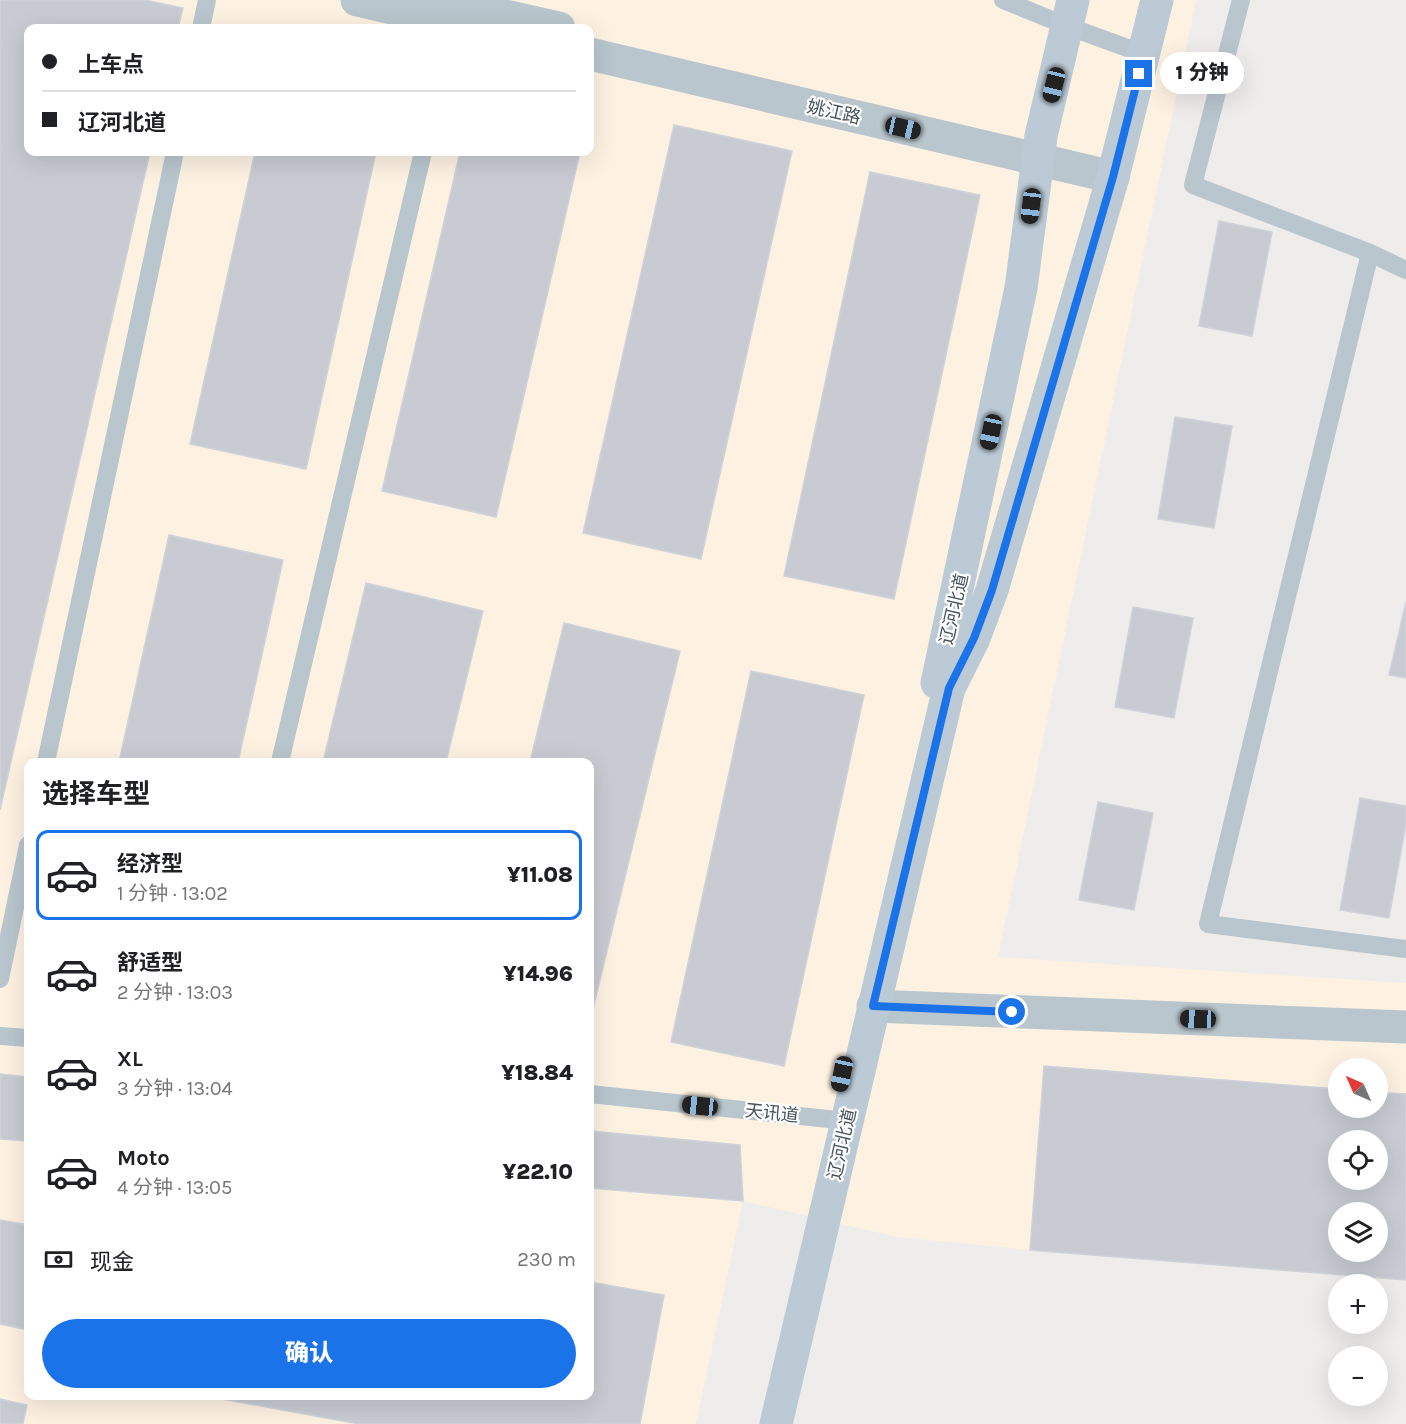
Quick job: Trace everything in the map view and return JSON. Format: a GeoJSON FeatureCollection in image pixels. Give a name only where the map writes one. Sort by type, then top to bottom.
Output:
{"type":"FeatureCollection","features":[{"type":"Feature","properties":{"kind":"street"},"geometry":{"type":"LineString","coordinates":[[357,0],[455,17],[521,24]]}},
{"type":"Feature","properties":{"kind":"street","name":"辽河北道"},"geometry":{"type":"LineString","coordinates":[[763,1424],[794,1295],[873,1006],[949,688],[974,638],[992,590],[1113,177],[1157,0]]}},
{"type":"Feature","properties":{"kind":"street","name":"辽河北道"},"geometry":{"type":"LineString","coordinates":[[776,1424],[840,1121],[857,1005],[954,610],[1021,288],[1039,148],[1070,13]]}},
{"type":"Feature","properties":{"kind":"street","name":"姚江路"},"geometry":{"type":"LineString","coordinates":[[594,37],[1004,130],[1039,148],[1113,177]]}},
{"type":"Feature","properties":{"kind":"street","name":"姚江路"},"geometry":{"type":"LineString","coordinates":[[594,55],[1039,148]]}},
{"type":"Feature","properties":{"kind":"street"},"geometry":{"type":"LineString","coordinates":[[873,1006],[1406,1027]]}},
{"type":"Feature","properties":{"kind":"lane"},"geometry":{"type":"LineString","coordinates":[[202,24],[207,0]]}},
{"type":"Feature","properties":{"kind":"lane"},"geometry":{"type":"LineString","coordinates":[[1003,0],[1070,13],[1144,54]]}},
{"type":"Feature","properties":{"kind":"lane"},"geometry":{"type":"LineString","coordinates":[[1241,0],[1193,185],[1370,253],[1406,270]]}},
{"type":"Feature","properties":{"kind":"lane"},"geometry":{"type":"LineString","coordinates":[[47,758],[174,156]]}},
{"type":"Feature","properties":{"kind":"lane"},"geometry":{"type":"LineString","coordinates":[[281,758],[422,156]]}},
{"type":"Feature","properties":{"kind":"lane"},"geometry":{"type":"LineString","coordinates":[[1370,253],[1208,924],[1406,949]]}},
{"type":"Feature","properties":{"kind":"lane"},"geometry":{"type":"LineString","coordinates":[[1,968],[24,863]]}},
{"type":"Feature","properties":{"kind":"lane"},"geometry":{"type":"LineString","coordinates":[[0,1036],[24,1038]]}},
{"type":"Feature","properties":{"kind":"lane","name":"天讯道"},"geometry":{"type":"LineString","coordinates":[[594,1094],[840,1121]]}},
{"type":"Feature","properties":{"kind":"shaded area"},"geometry":{"type":"Polygon","coordinates":[[[0,0],[1196,0],[998,957],[1406,983],[1406,1280],[1388,1279],[1388,1274],[1331,1274],[897,1237],[743,1201],[696,1424],[0,1424],[0,0]]]}},
{"type":"Feature","properties":{"kind":"building"},"geometry":{"type":"Polygon","coordinates":[[[0,0],[145,0],[183,8],[179,24],[24,24],[24,156],[149,156],[0,810],[0,0]]]}},
{"type":"Feature","properties":{"kind":"building"},"geometry":{"type":"Polygon","coordinates":[[[674,125],[792,151],[701,559],[583,533],[674,125]]]}},
{"type":"Feature","properties":{"kind":"building"},"geometry":{"type":"Polygon","coordinates":[[[254,156],[375,156],[306,469],[190,444],[254,156]]]}},
{"type":"Feature","properties":{"kind":"building"},"geometry":{"type":"Polygon","coordinates":[[[459,156],[579,156],[496,517],[382,491],[459,156]]]}},
{"type":"Feature","properties":{"kind":"building"},"geometry":{"type":"Polygon","coordinates":[[[870,172],[980,195],[894,599],[784,576],[870,172]]]}},
{"type":"Feature","properties":{"kind":"building"},"geometry":{"type":"Polygon","coordinates":[[[1219,221],[1272,232],[1252,336],[1199,326],[1219,221]]]}},
{"type":"Feature","properties":{"kind":"building"},"geometry":{"type":"Polygon","coordinates":[[[1175,417],[1232,426],[1214,528],[1158,519],[1175,417]]]}},
{"type":"Feature","properties":{"kind":"building"},"geometry":{"type":"Polygon","coordinates":[[[169,535],[283,560],[239,758],[120,758],[169,535]]]}},
{"type":"Feature","properties":{"kind":"building"},"geometry":{"type":"Polygon","coordinates":[[[366,583],[483,611],[447,758],[324,758],[366,583]]]}},
{"type":"Feature","properties":{"kind":"building"},"geometry":{"type":"Polygon","coordinates":[[[1406,602],[1406,678],[1389,675],[1406,602]]]}},
{"type":"Feature","properties":{"kind":"building"},"geometry":{"type":"Polygon","coordinates":[[[1133,607],[1193,618],[1174,718],[1115,707],[1133,607]]]}},
{"type":"Feature","properties":{"kind":"building"},"geometry":{"type":"Polygon","coordinates":[[[564,623],[680,651],[594,1005],[594,758],[531,758],[564,623]]]}},
{"type":"Feature","properties":{"kind":"building"},"geometry":{"type":"Polygon","coordinates":[[[751,671],[864,695],[784,1066],[671,1042],[751,671]]]}},
{"type":"Feature","properties":{"kind":"building"},"geometry":{"type":"Polygon","coordinates":[[[1360,798],[1406,806],[1406,824],[1389,918],[1340,910],[1360,798]]]}},
{"type":"Feature","properties":{"kind":"building"},"geometry":{"type":"Polygon","coordinates":[[[1098,802],[1153,813],[1134,910],[1079,900],[1098,802]]]}},
{"type":"Feature","properties":{"kind":"building"},"geometry":{"type":"Polygon","coordinates":[[[1044,1066],[1328,1088],[1328,1118],[1388,1118],[1388,1093],[1406,1094],[1406,1280],[1388,1279],[1388,1274],[1331,1274],[1030,1250],[1044,1066]]]}},
{"type":"Feature","properties":{"kind":"building"},"geometry":{"type":"Polygon","coordinates":[[[0,1074],[24,1077],[24,1141],[0,1139],[0,1074]]]}},
{"type":"Feature","properties":{"kind":"building"},"geometry":{"type":"Polygon","coordinates":[[[594,1131],[740,1145],[743,1201],[594,1188],[594,1131]]]}},
{"type":"Feature","properties":{"kind":"building"},"geometry":{"type":"Polygon","coordinates":[[[0,1220],[24,1224],[24,1329],[0,1324],[0,1220]]]}},
{"type":"Feature","properties":{"kind":"building"},"geometry":{"type":"Polygon","coordinates":[[[594,1283],[664,1295],[640,1424],[359,1424],[227,1400],[594,1400],[594,1283]]]}},
{"type":"Feature","properties":{"kind":"building"},"geometry":{"type":"Polygon","coordinates":[[[0,1399],[27,1405],[23,1424],[0,1424],[0,1399]]]}},
{"type":"Feature","properties":{"kind":"route"},"geometry":{"type":"LineString","coordinates":[[1012,1012],[873,1006],[949,688],[974,638],[992,590],[1113,177],[1139,74]]}}]}
